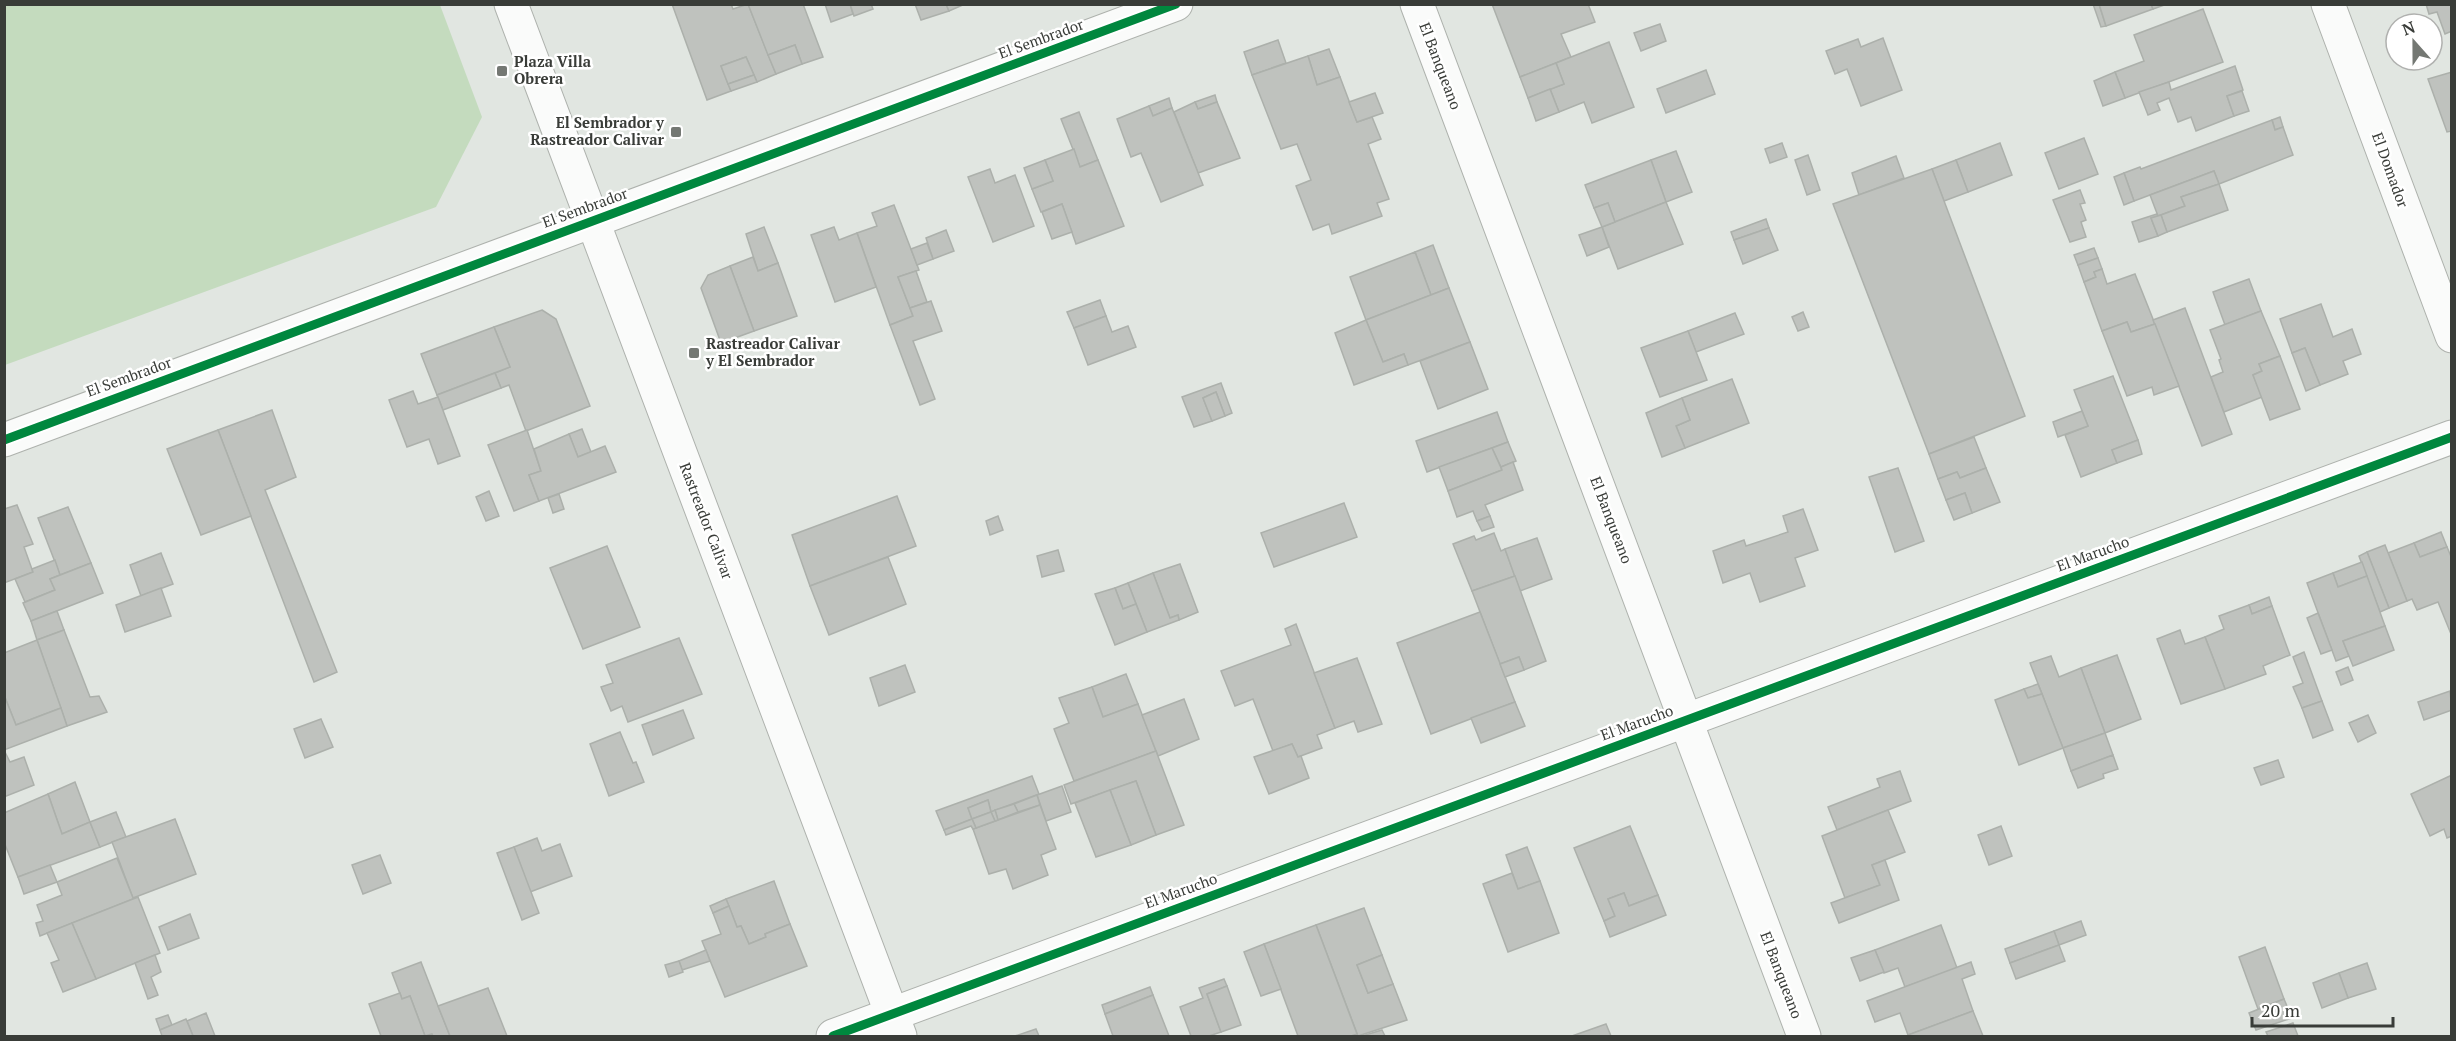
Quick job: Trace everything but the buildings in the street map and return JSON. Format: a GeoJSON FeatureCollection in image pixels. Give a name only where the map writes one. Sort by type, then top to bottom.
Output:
{"type":"FeatureCollection","features":[{"type":"Feature","properties":{"kind":"street","name":"Rastreador Calivar"},"geometry":{"type":"LineString","coordinates":[[511,4],[896,1025]]}},
{"type":"Feature","properties":{"kind":"street","name":"El Sembrador"},"geometry":{"type":"LineString","coordinates":[[4,440],[1176,4]]}},
{"type":"Feature","properties":{"kind":"street","name":"El Banqueano"},"geometry":{"type":"LineString","coordinates":[[1417,4],[1804,1036]]}},
{"type":"Feature","properties":{"kind":"street","name":"El Domador"},"geometry":{"type":"LineString","coordinates":[[2328,4],[2451,336]]}},
{"type":"Feature","properties":{"kind":"street","name":"El Marucho"},"geometry":{"type":"LineString","coordinates":[[833,1036],[896,1025],[1686,721],[2451,437]]}},
{"type":"Feature","properties":{"kind":"green space"},"geometry":{"type":"Polygon","coordinates":[[[5,4],[440,5],[482,117],[436,207],[5,365],[5,4]]]}},
{"type":"Feature","properties":{"kind":"cycle path"},"geometry":{"type":"LineString","coordinates":[[4,440],[1176,4]]}},
{"type":"Feature","properties":{"kind":"cycle path"},"geometry":{"type":"LineString","coordinates":[[833,1036],[2452,437]]}},
{"type":"Feature","properties":{"kind":"place","name":"Plaza Villa Obrera"},"geometry":{"type":"Point","coordinates":[502,71]}},
{"type":"Feature","properties":{"kind":"place","name":"El Sembrador y Rastreador Calivar"},"geometry":{"type":"Point","coordinates":[676,132]}},
{"type":"Feature","properties":{"kind":"place","name":"Rastreador Calivar y El Sembrador"},"geometry":{"type":"Point","coordinates":[694,353]}}]}
